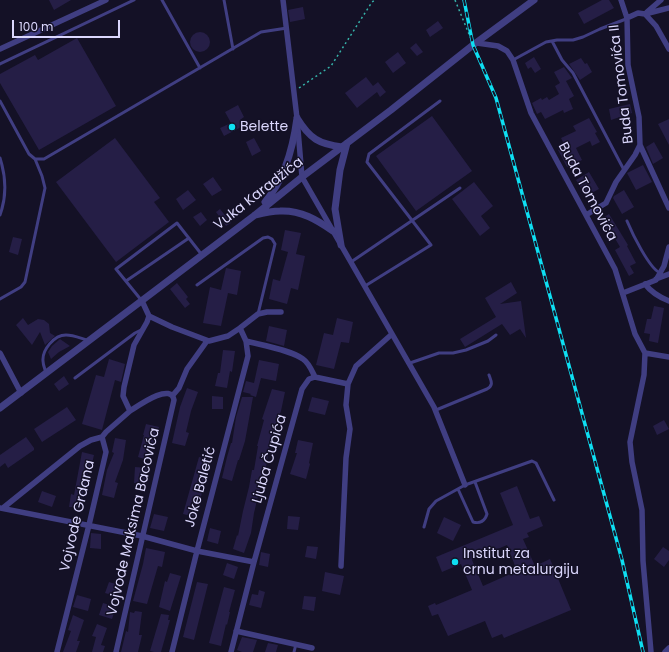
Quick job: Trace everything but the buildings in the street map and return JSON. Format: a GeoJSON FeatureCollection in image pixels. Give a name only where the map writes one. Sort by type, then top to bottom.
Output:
{"type":"FeatureCollection","features":[{"type":"Feature","properties":{"kind":"street"},"geometry":{"type":"LineString","coordinates":[[0,49],[106,0]]}},
{"type":"Feature","properties":{"kind":"street"},"geometry":{"type":"LineString","coordinates":[[283,0],[297,118],[302,177],[436,410],[465,485]]}},
{"type":"Feature","properties":{"kind":"street","name":"Vuka Karadžića"},"geometry":{"type":"LineString","coordinates":[[0,408],[255,215],[302,177],[534,0]]}},
{"type":"Feature","properties":{"kind":"street","name":"Buda Tomovića II"},"geometry":{"type":"LineString","coordinates":[[621,0],[627,18],[628,65],[639,117],[640,145],[669,208]]}},
{"type":"Feature","properties":{"kind":"street"},"geometry":{"type":"LineString","coordinates":[[645,14],[661,0]]}},
{"type":"Feature","properties":{"kind":"street"},"geometry":{"type":"LineString","coordinates":[[627,18],[638,13],[645,14],[669,8]]}},
{"type":"Feature","properties":{"kind":"street"},"geometry":{"type":"LineString","coordinates":[[645,14],[656,26],[669,49]]}},
{"type":"Feature","properties":{"kind":"street","name":"Buda Tomovića"},"geometry":{"type":"LineString","coordinates":[[475,44],[498,46],[507,51],[513,60],[531,113],[615,269],[635,334],[645,353]]}},
{"type":"Feature","properties":{"kind":"street"},"geometry":{"type":"LineString","coordinates":[[297,118],[305,131],[313,138],[326,144],[345,145],[334,209],[340,245]]}},
{"type":"Feature","properties":{"kind":"street"},"geometry":{"type":"LineString","coordinates":[[255,215],[270,196],[281,178],[294,140],[297,118]]}},
{"type":"Feature","properties":{"kind":"street"},"geometry":{"type":"LineString","coordinates":[[586,215],[606,203],[616,182],[635,155],[640,145]]}},
{"type":"Feature","properties":{"kind":"street"},"geometry":{"type":"LineString","coordinates":[[255,215],[280,211],[303,214],[315,219],[333,232]]}},
{"type":"Feature","properties":{"kind":"street"},"geometry":{"type":"LineString","coordinates":[[656,280],[664,266],[669,247]]}},
{"type":"Feature","properties":{"kind":"street"},"geometry":{"type":"LineString","coordinates":[[623,292],[669,274]]}},
{"type":"Feature","properties":{"kind":"street"},"geometry":{"type":"LineString","coordinates":[[645,284],[650,291],[669,301]]}},
{"type":"Feature","properties":{"kind":"street"},"geometry":{"type":"LineString","coordinates":[[142,301],[149,316],[207,341],[228,336],[258,314],[267,312],[282,312]]}},
{"type":"Feature","properties":{"kind":"street"},"geometry":{"type":"LineString","coordinates":[[130,411],[123,396],[124,387],[134,345],[149,316]]}},
{"type":"Feature","properties":{"kind":"street","name":"Joke Baletić"},"geometry":{"type":"LineString","coordinates":[[172,652],[248,356],[246,341],[240,328]]}},
{"type":"Feature","properties":{"kind":"street"},"geometry":{"type":"LineString","coordinates":[[341,566],[346,458],[350,429],[346,405],[348,384],[356,366],[392,334]]}},
{"type":"Feature","properties":{"kind":"street","name":"Vojvode Maksima Bacovića"},"geometry":{"type":"LineString","coordinates":[[116,652],[174,400],[173,396],[179,388],[187,369],[207,341]]}},
{"type":"Feature","properties":{"kind":"street"},"geometry":{"type":"LineString","coordinates":[[246,341],[296,354],[304,359],[309,365],[315,377],[348,384]]}},
{"type":"Feature","properties":{"kind":"street"},"geometry":{"type":"LineString","coordinates":[[0,353],[21,393]]}},
{"type":"Feature","properties":{"kind":"street"},"geometry":{"type":"LineString","coordinates":[[651,652],[643,561],[642,510],[632,462],[630,442],[644,375],[645,353],[669,357]]}},
{"type":"Feature","properties":{"kind":"street","name":"Ljuba Čupića"},"geometry":{"type":"LineString","coordinates":[[231,652],[254,562],[302,389],[309,379],[315,377]]}},
{"type":"Feature","properties":{"kind":"street"},"geometry":{"type":"LineString","coordinates":[[2,508],[80,446],[102,437],[130,411],[145,401],[164,393],[173,396]]}},
{"type":"Feature","properties":{"kind":"street","name":"Vojvode Grdana"},"geometry":{"type":"LineString","coordinates":[[57,652],[106,452],[102,437]]}},
{"type":"Feature","properties":{"kind":"street"},"geometry":{"type":"LineString","coordinates":[[2,508],[142,536],[197,551],[254,562]]}},
{"type":"Feature","properties":{"kind":"street"},"geometry":{"type":"LineString","coordinates":[[236,630],[312,648]]}},
{"type":"Feature","properties":{"kind":"street"},"geometry":{"type":"LineString","coordinates":[[665,652],[669,648]]}},
{"type":"Feature","properties":{"kind":"lane"},"geometry":{"type":"LineString","coordinates":[[0,64],[134,0]]}},
{"type":"Feature","properties":{"kind":"lane"},"geometry":{"type":"LineString","coordinates":[[162,0],[200,68]]}},
{"type":"Feature","properties":{"kind":"lane"},"geometry":{"type":"LineString","coordinates":[[224,0],[233,49]]}},
{"type":"Feature","properties":{"kind":"lane"},"geometry":{"type":"LineString","coordinates":[[513,60],[546,42],[573,40],[627,18]]}},
{"type":"Feature","properties":{"kind":"lane"},"geometry":{"type":"LineString","coordinates":[[35,159],[44,159],[261,32],[287,28]]}},
{"type":"Feature","properties":{"kind":"lane"},"geometry":{"type":"LineString","coordinates":[[552,41],[562,60],[573,73],[624,170]]}},
{"type":"Feature","properties":{"kind":"lane"},"geometry":{"type":"LineString","coordinates":[[365,286],[431,246],[367,162],[369,154],[440,101]]}},
{"type":"Feature","properties":{"kind":"lane"},"geometry":{"type":"LineString","coordinates":[[0,102],[29,154],[35,159],[45,188],[25,282],[21,287],[0,299]]}},
{"type":"Feature","properties":{"kind":"lane"},"geometry":{"type":"LineString","coordinates":[[0,158],[4,170],[5,189],[4,205],[0,215]]}},
{"type":"Feature","properties":{"kind":"lane"},"geometry":{"type":"LineString","coordinates":[[351,262],[460,188]]}},
{"type":"Feature","properties":{"kind":"lane"},"geometry":{"type":"LineString","coordinates":[[627,222],[645,255],[656,271],[660,273]]}},
{"type":"Feature","properties":{"kind":"lane"},"geometry":{"type":"LineString","coordinates":[[142,301],[116,268],[177,223],[202,255]]}},
{"type":"Feature","properties":{"kind":"lane"},"geometry":{"type":"LineString","coordinates":[[197,285],[264,238],[268,237],[272,239],[275,244],[258,314]]}},
{"type":"Feature","properties":{"kind":"lane"},"geometry":{"type":"LineString","coordinates":[[126,282],[189,238]]}},
{"type":"Feature","properties":{"kind":"lane"},"geometry":{"type":"LineString","coordinates":[[75,378],[134,333],[143,329]]}},
{"type":"Feature","properties":{"kind":"lane"},"geometry":{"type":"LineString","coordinates":[[46,373],[43,362],[46,349],[57,338],[65,335],[89,341]]}},
{"type":"Feature","properties":{"kind":"lane"},"geometry":{"type":"LineString","coordinates":[[410,363],[439,353],[453,353],[466,350],[488,341],[496,335]]}},
{"type":"Feature","properties":{"kind":"lane"},"geometry":{"type":"LineString","coordinates":[[436,410],[491,387],[492,383],[490,375]]}},
{"type":"Feature","properties":{"kind":"lane"},"geometry":{"type":"LineString","coordinates":[[424,527],[429,509],[436,501],[465,485],[532,461],[536,463],[554,500]]}},
{"type":"Feature","properties":{"kind":"lane"},"geometry":{"type":"LineString","coordinates":[[458,489],[473,522],[481,522],[486,519],[488,514],[475,482]]}},
{"type":"Feature","properties":{"kind":"lane"},"geometry":{"type":"LineString","coordinates":[[294,652],[296,644]]}},
{"type":"Feature","properties":{"kind":"path"},"geometry":{"type":"LineString","coordinates":[[294,91],[331,66],[372,2],[375,0]]}},
{"type":"Feature","properties":{"kind":"path"},"geometry":{"type":"LineString","coordinates":[[456,0],[475,44]]}},
{"type":"Feature","properties":{"kind":"railway"},"geometry":{"type":"LineString","coordinates":[[464,0],[473,45],[496,98],[622,560],[643,652]]}},
{"type":"Feature","properties":{"kind":"place","name":"Belette"},"geometry":{"type":"Point","coordinates":[232,127]}},
{"type":"Feature","properties":{"kind":"place","name":"Institut za crnu metalurgiju"},"geometry":{"type":"Point","coordinates":[455,562]}}]}
